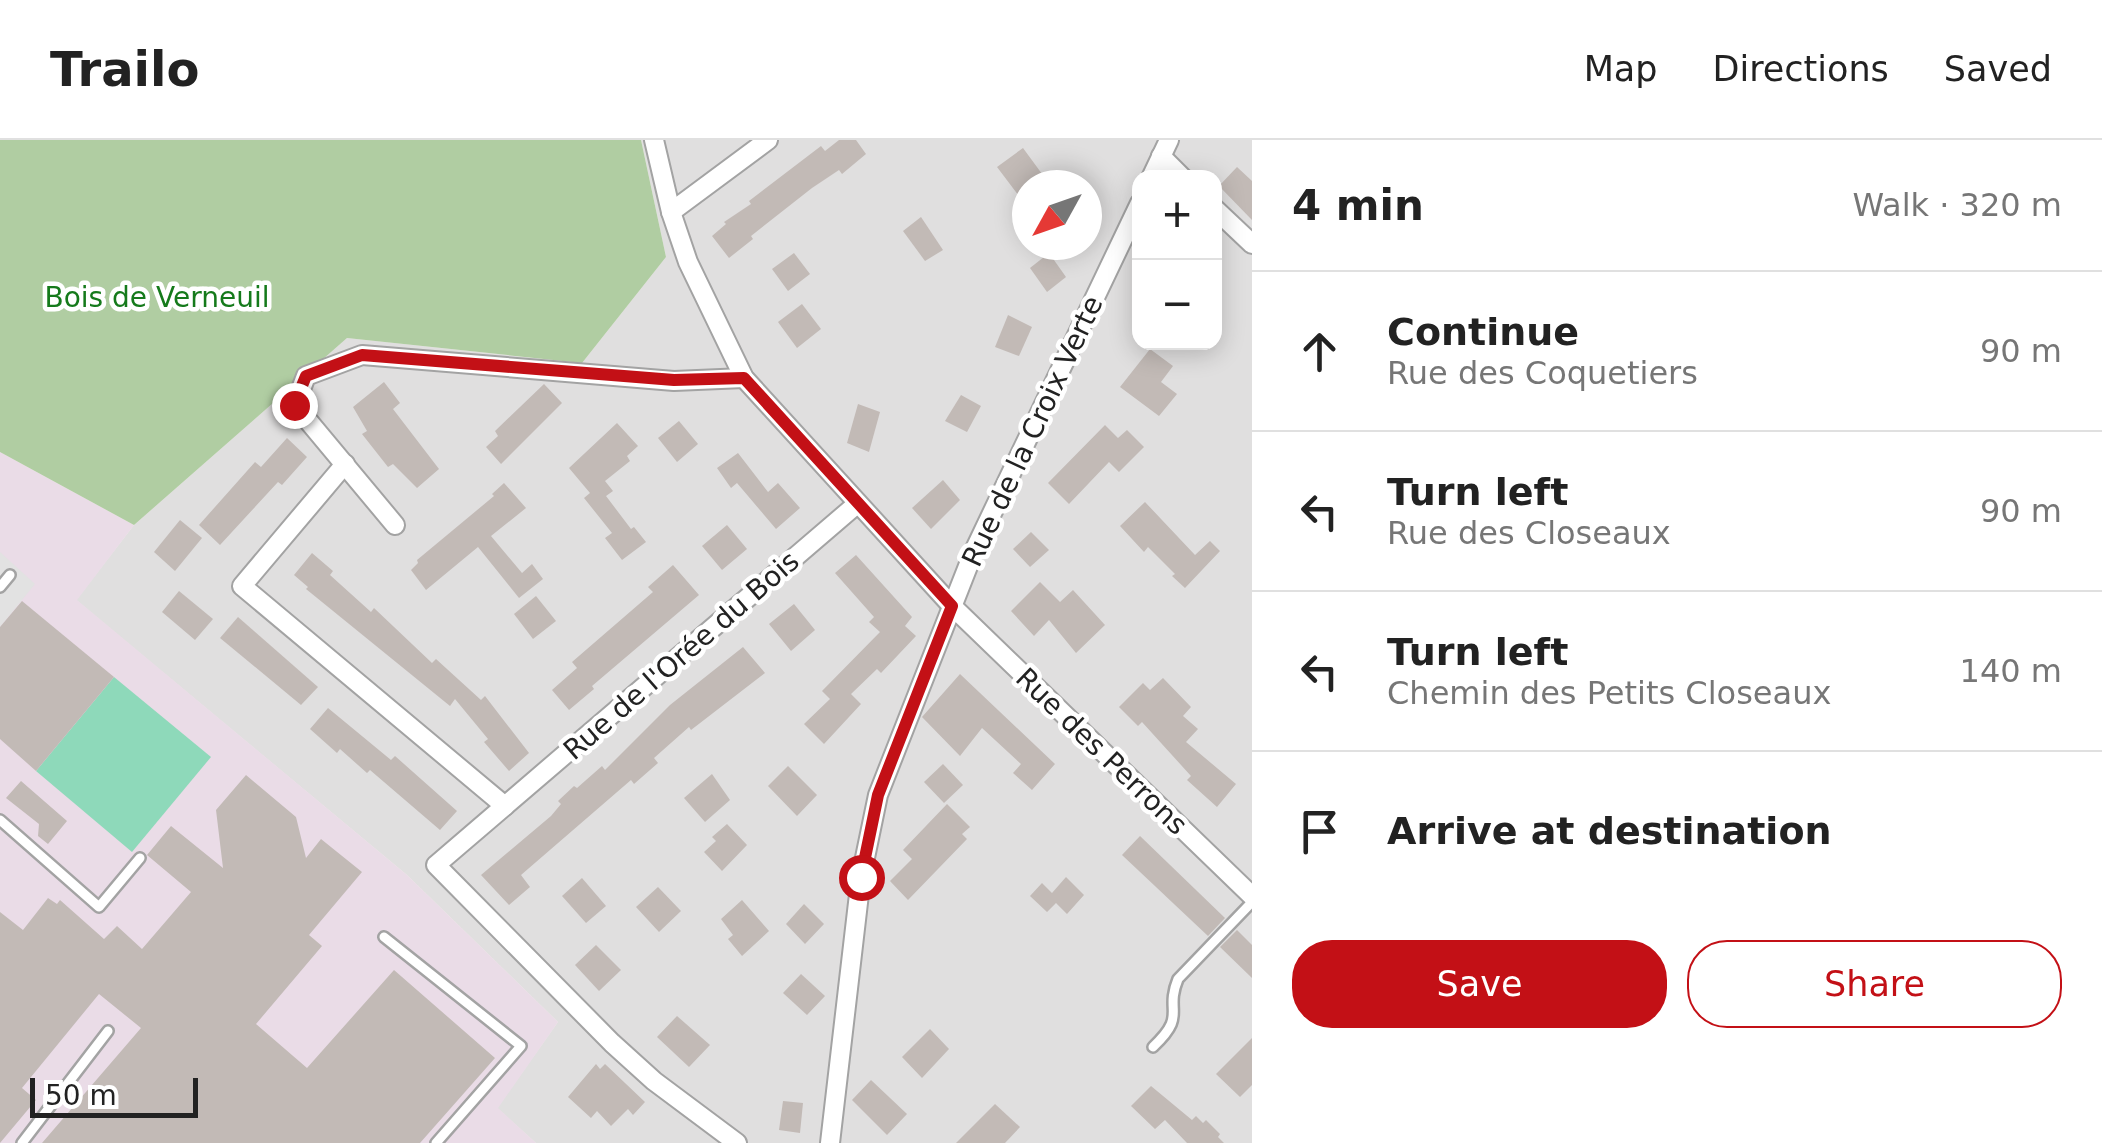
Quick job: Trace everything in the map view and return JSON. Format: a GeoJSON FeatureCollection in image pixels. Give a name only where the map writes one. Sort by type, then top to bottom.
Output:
{"type":"FeatureCollection","features":[{"type":"Feature","properties":{"kind":"street","name":"Rue des Perrons"},"geometry":{"type":"LineString","coordinates":[[654,140],[688,262],[744,378],[952,606],[1252,899]]}},
{"type":"Feature","properties":{"kind":"street"},"geometry":{"type":"LineString","coordinates":[[671,212],[768,140]]}},
{"type":"Feature","properties":{"kind":"street"},"geometry":{"type":"LineString","coordinates":[[1166,148],[1178,170]]}},
{"type":"Feature","properties":{"kind":"street"},"geometry":{"type":"LineString","coordinates":[[1222,216],[1252,244]]}},
{"type":"Feature","properties":{"kind":"street","name":"Rue de la Croix Verte"},"geometry":{"type":"LineString","coordinates":[[830,1143],[861,877],[878,795],[974,552],[1132,220]]}},
{"type":"Feature","properties":{"kind":"street"},"geometry":{"type":"LineString","coordinates":[[395,524],[294,405],[306,376],[362,355],[674,380],[744,378]]}},
{"type":"Feature","properties":{"kind":"street"},"geometry":{"type":"LineString","coordinates":[[345,464],[242,586],[505,806]]}},
{"type":"Feature","properties":{"kind":"street","name":"Rue de l'Orée du Bois"},"geometry":{"type":"LineString","coordinates":[[737,1143],[626,1056],[436,865],[857,504]]}},
{"type":"Feature","properties":{"kind":"lane"},"geometry":{"type":"LineString","coordinates":[[0,588],[10,575]]}},
{"type":"Feature","properties":{"kind":"lane"},"geometry":{"type":"LineString","coordinates":[[0,820],[99,906],[140,858]]}},
{"type":"Feature","properties":{"kind":"lane"},"geometry":{"type":"LineString","coordinates":[[1153,1047],[1171,1030],[1175,1016],[1173,991],[1178,978],[1252,899]]}},
{"type":"Feature","properties":{"kind":"lane"},"geometry":{"type":"LineString","coordinates":[[384,937],[520,1046],[436,1143]]}},
{"type":"Feature","properties":{"kind":"lane"},"geometry":{"type":"LineString","coordinates":[[22,1143],[108,1030]]}},
{"type":"Feature","properties":{"kind":"shaded area"},"geometry":{"type":"Polygon","coordinates":[[[641,140],[1252,140],[1252,1143],[536,1143],[497,1108],[558,1022],[407,875],[76,600],[134,525],[347,338],[582,363],[666,257],[641,140]]]}},
{"type":"Feature","properties":{"kind":"shaded area"},"geometry":{"type":"Polygon","coordinates":[[[0,452],[134,525],[77,600],[407,875],[558,1022],[498,1108],[536,1143],[0,1143],[0,452]]]}},
{"type":"Feature","properties":{"kind":"shaded area"},"geometry":{"type":"Polygon","coordinates":[[[0,552],[35,584],[0,627],[0,552]]]}},
{"type":"Feature","properties":{"kind":"green space","name":"Bois de Verneuil"},"geometry":{"type":"Polygon","coordinates":[[[0,140],[641,140],[666,257],[582,363],[347,338],[134,525],[0,452],[0,140]]]}},
{"type":"Feature","properties":{"kind":"green space"},"geometry":{"type":"Polygon","coordinates":[[[114,677],[211,757],[132,852],[36,771],[114,677]]]}},
{"type":"Feature","properties":{"kind":"building"},"geometry":{"type":"Polygon","coordinates":[[[839,140],[856,140],[866,154],[842,174],[839,170],[812,188],[729,258],[712,236],[724,222],[821,146],[825,151],[839,140]]]}},
{"type":"Feature","properties":{"kind":"building"},"geometry":{"type":"Polygon","coordinates":[[[1023,148],[1039,170],[1012,170],[1012,187],[997,167],[1023,148]]]}},
{"type":"Feature","properties":{"kind":"building"},"geometry":{"type":"Polygon","coordinates":[[[1237,167],[1252,181],[1252,220],[1222,189],[1222,183],[1237,167]]]}},
{"type":"Feature","properties":{"kind":"building"},"geometry":{"type":"Polygon","coordinates":[[[921,217],[943,250],[925,261],[903,231],[921,217]]]}},
{"type":"Feature","properties":{"kind":"building"},"geometry":{"type":"Polygon","coordinates":[[[794,253],[810,274],[788,291],[772,269],[794,253]]]}},
{"type":"Feature","properties":{"kind":"building"},"geometry":{"type":"Polygon","coordinates":[[[1040,260],[1054,260],[1066,277],[1047,292],[1030,268],[1040,260]]]}},
{"type":"Feature","properties":{"kind":"building"},"geometry":{"type":"Polygon","coordinates":[[[802,304],[821,329],[797,348],[778,322],[802,304]]]}},
{"type":"Feature","properties":{"kind":"building"},"geometry":{"type":"Polygon","coordinates":[[[1008,315],[1032,327],[1019,356],[995,347],[1008,315]]]}},
{"type":"Feature","properties":{"kind":"building"},"geometry":{"type":"Polygon","coordinates":[[[1151,350],[1173,366],[1161,382],[1177,394],[1159,416],[1120,387],[1151,350]]]}},
{"type":"Feature","properties":{"kind":"building"},"geometry":{"type":"Polygon","coordinates":[[[384,382],[400,403],[393,409],[439,469],[417,488],[393,464],[388,467],[362,434],[367,431],[353,407],[384,382]]]}},
{"type":"Feature","properties":{"kind":"building"},"geometry":{"type":"Polygon","coordinates":[[[544,384],[562,403],[501,464],[486,447],[498,436],[495,431],[544,384]]]}},
{"type":"Feature","properties":{"kind":"building"},"geometry":{"type":"Polygon","coordinates":[[[961,395],[981,406],[967,432],[945,421],[961,395]]]}},
{"type":"Feature","properties":{"kind":"building"},"geometry":{"type":"Polygon","coordinates":[[[858,404],[880,412],[869,452],[847,443],[858,404]]]}},
{"type":"Feature","properties":{"kind":"building"},"geometry":{"type":"Polygon","coordinates":[[[679,421],[698,444],[677,462],[658,438],[679,421]]]}},
{"type":"Feature","properties":{"kind":"building"},"geometry":{"type":"Polygon","coordinates":[[[617,423],[638,446],[627,456],[630,461],[605,481],[613,491],[606,496],[646,542],[622,560],[605,538],[612,533],[584,498],[590,493],[569,468],[617,423]]]}},
{"type":"Feature","properties":{"kind":"building"},"geometry":{"type":"Polygon","coordinates":[[[1105,425],[1118,438],[1127,430],[1144,447],[1119,472],[1109,462],[1069,504],[1048,483],[1105,425]]]}},
{"type":"Feature","properties":{"kind":"building"},"geometry":{"type":"Polygon","coordinates":[[[287,438],[307,457],[282,485],[278,482],[220,545],[199,525],[255,462],[261,467],[287,438]]]}},
{"type":"Feature","properties":{"kind":"building"},"geometry":{"type":"Polygon","coordinates":[[[738,453],[768,492],[778,483],[800,508],[776,529],[737,483],[731,488],[717,468],[738,453]]]}},
{"type":"Feature","properties":{"kind":"building"},"geometry":{"type":"Polygon","coordinates":[[[943,480],[960,500],[931,529],[912,508],[943,480]]]}},
{"type":"Feature","properties":{"kind":"building"},"geometry":{"type":"Polygon","coordinates":[[[504,483],[526,508],[491,536],[522,573],[532,564],[543,579],[519,598],[478,547],[426,590],[411,570],[417,560],[494,496],[504,483]]]}},
{"type":"Feature","properties":{"kind":"building"},"geometry":{"type":"Polygon","coordinates":[[[1145,502],[1195,555],[1210,541],[1220,551],[1185,588],[1148,547],[1144,552],[1120,526],[1145,502]]]}},
{"type":"Feature","properties":{"kind":"building"},"geometry":{"type":"Polygon","coordinates":[[[180,520],[202,538],[175,571],[154,552],[180,520]]]}},
{"type":"Feature","properties":{"kind":"building"},"geometry":{"type":"Polygon","coordinates":[[[727,525],[747,549],[722,570],[702,546],[727,525]]]}},
{"type":"Feature","properties":{"kind":"building"},"geometry":{"type":"Polygon","coordinates":[[[1031,532],[1049,550],[1030,567],[1013,549],[1031,532]]]}},
{"type":"Feature","properties":{"kind":"building"},"geometry":{"type":"Polygon","coordinates":[[[312,553],[333,571],[330,575],[371,612],[374,608],[432,663],[436,659],[481,700],[485,696],[529,753],[509,771],[455,699],[450,706],[306,589],[294,575],[312,553]]]}},
{"type":"Feature","properties":{"kind":"building"},"geometry":{"type":"Polygon","coordinates":[[[856,555],[912,617],[905,626],[916,636],[881,673],[877,669],[851,694],[861,704],[824,744],[804,724],[830,699],[822,691],[880,632],[869,622],[874,617],[835,573],[856,555]]]}},
{"type":"Feature","properties":{"kind":"building"},"geometry":{"type":"Polygon","coordinates":[[[673,565],[699,595],[569,710],[552,690],[577,668],[572,662],[653,592],[648,587],[673,565]]]}},
{"type":"Feature","properties":{"kind":"building"},"geometry":{"type":"Polygon","coordinates":[[[1040,582],[1060,602],[1073,590],[1105,625],[1076,653],[1049,620],[1034,636],[1011,611],[1040,582]]]}},
{"type":"Feature","properties":{"kind":"building"},"geometry":{"type":"Polygon","coordinates":[[[179,591],[213,619],[195,640],[162,612],[179,591]]]}},
{"type":"Feature","properties":{"kind":"building"},"geometry":{"type":"Polygon","coordinates":[[[536,596],[556,621],[533,639],[514,614],[536,596]]]}},
{"type":"Feature","properties":{"kind":"building"},"geometry":{"type":"Polygon","coordinates":[[[22,601],[114,677],[36,771],[0,739],[0,627],[22,601]]]}},
{"type":"Feature","properties":{"kind":"building"},"geometry":{"type":"Polygon","coordinates":[[[794,604],[815,630],[791,651],[769,624],[794,604]]]}},
{"type":"Feature","properties":{"kind":"building"},"geometry":{"type":"Polygon","coordinates":[[[238,617],[318,687],[301,705],[220,638],[238,617]]]}},
{"type":"Feature","properties":{"kind":"building"},"geometry":{"type":"Polygon","coordinates":[[[743,647],[765,673],[691,730],[689,727],[654,758],[658,763],[634,784],[631,780],[521,875],[530,887],[509,905],[481,875],[551,816],[561,804],[558,801],[574,786],[577,788],[602,766],[605,770],[670,705],[743,647]]]}},
{"type":"Feature","properties":{"kind":"building"},"geometry":{"type":"Polygon","coordinates":[[[960,674],[1055,764],[1032,790],[1013,773],[1021,764],[982,728],[960,756],[922,717],[960,674]]]}},
{"type":"Feature","properties":{"kind":"building"},"geometry":{"type":"Polygon","coordinates":[[[1163,678],[1191,707],[1183,716],[1198,729],[1186,742],[1236,784],[1217,807],[1187,780],[1191,776],[1142,722],[1138,726],[1119,707],[1143,683],[1150,690],[1163,678]]]}},
{"type":"Feature","properties":{"kind":"building"},"geometry":{"type":"Polygon","coordinates":[[[328,708],[391,760],[395,756],[457,811],[440,830],[370,770],[367,773],[340,749],[337,753],[310,729],[328,708]]]}},
{"type":"Feature","properties":{"kind":"building"},"geometry":{"type":"Polygon","coordinates":[[[943,764],[963,785],[944,803],[924,782],[943,764]]]}},
{"type":"Feature","properties":{"kind":"building"},"geometry":{"type":"Polygon","coordinates":[[[788,766],[817,795],[797,816],[768,786],[788,766]]]}},
{"type":"Feature","properties":{"kind":"building"},"geometry":{"type":"Polygon","coordinates":[[[712,774],[730,800],[705,822],[684,798],[712,774]]]}},
{"type":"Feature","properties":{"kind":"building"},"geometry":{"type":"Polygon","coordinates":[[[246,775],[296,817],[306,858],[321,839],[362,872],[309,935],[322,946],[256,1024],[307,1068],[394,970],[495,1058],[420,1143],[42,1143],[141,1028],[99,994],[22,1088],[36,1100],[0,1143],[0,912],[23,930],[48,898],[57,904],[60,900],[104,939],[117,926],[142,949],[191,892],[147,855],[171,826],[223,868],[216,810],[246,775]]]}},
{"type":"Feature","properties":{"kind":"building"},"geometry":{"type":"Polygon","coordinates":[[[21,781],[67,821],[48,844],[38,836],[39,824],[6,798],[21,781]]]}},
{"type":"Feature","properties":{"kind":"building"},"geometry":{"type":"Polygon","coordinates":[[[947,804],[970,827],[962,834],[967,839],[908,900],[890,881],[912,859],[903,850],[947,804]]]}},
{"type":"Feature","properties":{"kind":"building"},"geometry":{"type":"Polygon","coordinates":[[[727,824],[747,845],[722,871],[704,852],[716,841],[712,837],[727,824]]]}},
{"type":"Feature","properties":{"kind":"building"},"geometry":{"type":"Polygon","coordinates":[[[1140,836],[1225,918],[1208,936],[1122,855],[1140,836]]]}},
{"type":"Feature","properties":{"kind":"building"},"geometry":{"type":"Polygon","coordinates":[[[1066,877],[1084,895],[1067,914],[1056,903],[1047,912],[1030,896],[1042,883],[1052,893],[1066,877]]]}},
{"type":"Feature","properties":{"kind":"building"},"geometry":{"type":"Polygon","coordinates":[[[582,878],[606,906],[586,923],[562,896],[582,878]]]}},
{"type":"Feature","properties":{"kind":"building"},"geometry":{"type":"Polygon","coordinates":[[[658,887],[681,911],[659,932],[636,907],[658,887]]]}},
{"type":"Feature","properties":{"kind":"building"},"geometry":{"type":"Polygon","coordinates":[[[742,900],[769,931],[742,956],[728,939],[733,935],[721,919],[742,900]]]}},
{"type":"Feature","properties":{"kind":"building"},"geometry":{"type":"Polygon","coordinates":[[[804,904],[824,924],[805,944],[786,924],[804,904]]]}},
{"type":"Feature","properties":{"kind":"building"},"geometry":{"type":"Polygon","coordinates":[[[1237,930],[1252,945],[1252,978],[1220,947],[1237,930]]]}},
{"type":"Feature","properties":{"kind":"building"},"geometry":{"type":"Polygon","coordinates":[[[596,945],[621,970],[599,991],[575,965],[596,945]]]}},
{"type":"Feature","properties":{"kind":"building"},"geometry":{"type":"Polygon","coordinates":[[[801,974],[825,996],[807,1015],[783,993],[801,974]]]}},
{"type":"Feature","properties":{"kind":"building"},"geometry":{"type":"Polygon","coordinates":[[[677,1016],[710,1045],[689,1067],[657,1037],[677,1016]]]}},
{"type":"Feature","properties":{"kind":"building"},"geometry":{"type":"Polygon","coordinates":[[[930,1029],[949,1049],[922,1078],[902,1057],[930,1029]]]}},
{"type":"Feature","properties":{"kind":"building"},"geometry":{"type":"Polygon","coordinates":[[[1252,1038],[1252,1085],[1240,1097],[1216,1074],[1252,1038]]]}},
{"type":"Feature","properties":{"kind":"building"},"geometry":{"type":"Polygon","coordinates":[[[596,1064],[600,1069],[605,1064],[645,1102],[633,1115],[628,1109],[611,1126],[597,1111],[591,1118],[568,1097],[596,1064]]]}},
{"type":"Feature","properties":{"kind":"building"},"geometry":{"type":"Polygon","coordinates":[[[871,1080],[907,1114],[887,1135],[852,1100],[871,1080]]]}},
{"type":"Feature","properties":{"kind":"building"},"geometry":{"type":"Polygon","coordinates":[[[1151,1086],[1192,1120],[1196,1116],[1203,1123],[1206,1120],[1224,1143],[1187,1143],[1165,1120],[1155,1129],[1131,1106],[1151,1086]]]}},
{"type":"Feature","properties":{"kind":"building"},"geometry":{"type":"Polygon","coordinates":[[[783,1101],[803,1103],[800,1133],[779,1130],[783,1101]]]}},
{"type":"Feature","properties":{"kind":"building"},"geometry":{"type":"Polygon","coordinates":[[[995,1104],[1020,1127],[1005,1143],[956,1143],[995,1104]]]}},
{"type":"Feature","properties":{"kind":"route"},"geometry":{"type":"LineString","coordinates":[[294,405],[306,376],[362,355],[674,380],[744,378],[952,606],[878,795],[861,877]]}}]}
